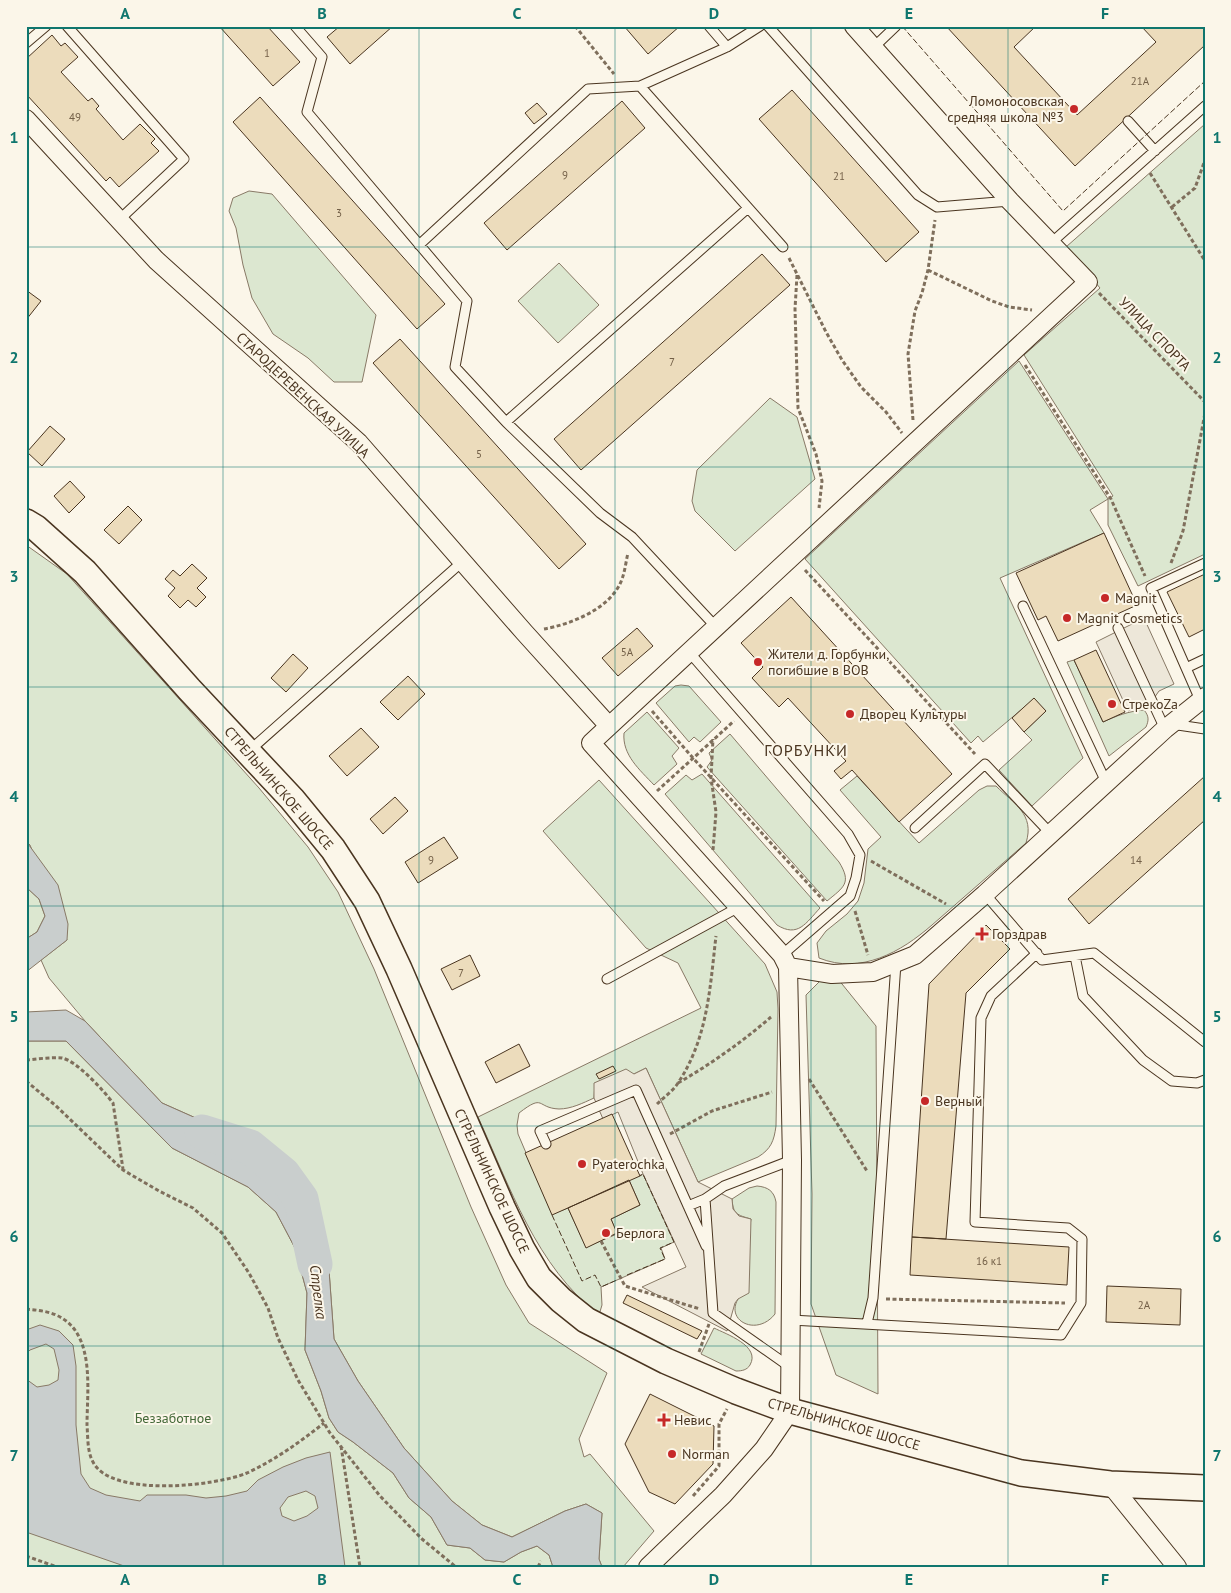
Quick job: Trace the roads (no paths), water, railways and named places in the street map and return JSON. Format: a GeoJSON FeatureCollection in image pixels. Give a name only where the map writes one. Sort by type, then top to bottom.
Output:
{"type":"FeatureCollection","features":[{"type":"Feature","properties":{"kind":"main road","name":"СТРЕЛЬНИНСКОЕ ШОССЕ"},"geometry":{"type":"LineString","coordinates":[[26,522],[36,528],[85,572],[292,799],[333,849],[367,902],[399,969],[522,1249],[540,1278],[561,1300],[586,1320],[666,1361],[736,1391],[790,1411],[1022,1473],[1110,1484],[1205,1488]]}},
{"type":"Feature","properties":{"kind":"street"},"geometry":{"type":"LineString","coordinates":[[854,26],[1010,201],[1088,282],[591,743],[739,907],[785,961],[832,974],[873,972],[915,955],[1202,698]]}},
{"type":"Feature","properties":{"kind":"street","name":"СТАРОДЕРЕВЕНСКАЯ УЛИЦА"},"geometry":{"type":"LineString","coordinates":[[26,119],[156,260],[359,443],[462,562],[609,726]]}},
{"type":"Feature","properties":{"kind":"street"},"geometry":{"type":"LineString","coordinates":[[648,1567],[723,1496],[764,1449],[790,1411],[791,1051],[785,961]]}},
{"type":"Feature","properties":{"kind":"street"},"geometry":{"type":"LineString","coordinates":[[1110,1484],[1177,1567]]}},
{"type":"Feature","properties":{"kind":"lane"},"geometry":{"type":"LineString","coordinates":[[26,42],[46,26]]}},
{"type":"Feature","properties":{"kind":"lane"},"geometry":{"type":"LineString","coordinates":[[67,26],[184,160],[119,220]]}},
{"type":"Feature","properties":{"kind":"lane"},"geometry":{"type":"LineString","coordinates":[[295,26],[322,57],[307,112],[467,301],[455,367],[506,422],[600,512],[632,537],[716,627]]}},
{"type":"Feature","properties":{"kind":"lane"},"geometry":{"type":"LineString","coordinates":[[709,26],[727,47]]}},
{"type":"Feature","properties":{"kind":"lane"},"geometry":{"type":"LineString","coordinates":[[419,245],[588,89],[640,86],[727,47],[760,26]]}},
{"type":"Feature","properties":{"kind":"lane"},"geometry":{"type":"LineString","coordinates":[[768,26],[918,195],[937,206],[1010,201]]}},
{"type":"Feature","properties":{"kind":"lane"},"geometry":{"type":"LineString","coordinates":[[873,48],[896,26]]}},
{"type":"Feature","properties":{"kind":"lane"},"geometry":{"type":"LineString","coordinates":[[640,86],[783,247]]}},
{"type":"Feature","properties":{"kind":"lane"},"geometry":{"type":"LineString","coordinates":[[1051,243],[1205,106]]}},
{"type":"Feature","properties":{"kind":"lane"},"geometry":{"type":"LineString","coordinates":[[1128,121],[1155,151]]}},
{"type":"Feature","properties":{"kind":"lane"},"geometry":{"type":"LineString","coordinates":[[506,422],[748,208]]}},
{"type":"Feature","properties":{"kind":"lane"},"geometry":{"type":"LineString","coordinates":[[248,752],[462,562]]}},
{"type":"Feature","properties":{"kind":"lane"},"geometry":{"type":"LineString","coordinates":[[1202,698],[1186,668],[1151,588],[1205,563]]}},
{"type":"Feature","properties":{"kind":"lane"},"geometry":{"type":"LineString","coordinates":[[1023,606],[1106,782]]}},
{"type":"Feature","properties":{"kind":"lane"},"geometry":{"type":"LineString","coordinates":[[1118,628],[1168,727],[1205,729]]}},
{"type":"Feature","properties":{"kind":"lane"},"geometry":{"type":"LineString","coordinates":[[689,652],[741,714],[848,834],[860,855],[856,878],[850,896],[785,961]]}},
{"type":"Feature","properties":{"kind":"lane"},"geometry":{"type":"LineString","coordinates":[[1186,668],[1205,659]]}},
{"type":"Feature","properties":{"kind":"lane"},"geometry":{"type":"LineString","coordinates":[[915,828],[985,764],[1051,834]]}},
{"type":"Feature","properties":{"kind":"lane"},"geometry":{"type":"LineString","coordinates":[[985,894],[1042,960],[1094,954],[1205,1042]]}},
{"type":"Feature","properties":{"kind":"lane"},"geometry":{"type":"LineString","coordinates":[[607,979],[739,907]]}},
{"type":"Feature","properties":{"kind":"lane"},"geometry":{"type":"LineString","coordinates":[[791,1320],[1062,1335],[1081,1303],[1082,1239],[1068,1228],[975,1222],[981,1018],[991,996],[1037,953]]}},
{"type":"Feature","properties":{"kind":"lane"},"geometry":{"type":"LineString","coordinates":[[1075,956],[1083,996],[1143,1060],[1172,1081],[1197,1083],[1205,1080]]}},
{"type":"Feature","properties":{"kind":"lane"},"geometry":{"type":"LineString","coordinates":[[868,1323],[873,1298],[896,963]]}},
{"type":"Feature","properties":{"kind":"lane"},"geometry":{"type":"LineString","coordinates":[[546,1144],[540,1131],[636,1090],[709,1253]]}},
{"type":"Feature","properties":{"kind":"lane"},"geometry":{"type":"LineString","coordinates":[[688,1206],[705,1199],[724,1186],[792,1160]]}},
{"type":"Feature","properties":{"kind":"lane"},"geometry":{"type":"LineString","coordinates":[[705,1199],[713,1313],[791,1368]]}},
{"type":"Feature","properties":{"kind":"water"},"geometry":{"type":"Polygon","coordinates":[[[26,841],[58,885],[68,924],[67,940],[26,972],[26,939],[37,932],[45,916],[39,899],[26,887],[26,841]]]}},
{"type":"Feature","properties":{"kind":"water"},"geometry":{"type":"Polygon","coordinates":[[[66,1010],[85,1021],[162,1103],[216,1127],[266,1158],[298,1200],[329,1270],[334,1339],[358,1381],[404,1448],[452,1501],[482,1525],[512,1537],[565,1511],[586,1504],[602,1513],[599,1559],[602,1567],[553,1567],[549,1555],[537,1546],[521,1552],[504,1562],[485,1560],[470,1548],[447,1545],[431,1517],[409,1498],[393,1473],[338,1432],[329,1418],[305,1350],[307,1293],[295,1248],[276,1212],[248,1187],[172,1148],[66,1041],[26,1041],[26,1012],[66,1010]]]}},
{"type":"Feature","properties":{"kind":"water"},"geometry":{"type":"Polygon","coordinates":[[[40,1325],[59,1331],[73,1345],[76,1366],[76,1425],[81,1474],[90,1488],[106,1495],[140,1501],[147,1495],[186,1495],[206,1498],[226,1496],[247,1491],[258,1480],[283,1467],[306,1458],[330,1452],[345,1567],[127,1567],[26,1532],[26,1379],[37,1387],[49,1385],[58,1380],[59,1370],[54,1349],[46,1344],[30,1350],[26,1354],[26,1330],[40,1325]],[[306,1491],[288,1497],[280,1508],[282,1516],[294,1521],[307,1516],[318,1508],[315,1496],[306,1491]]]}},
{"type":"Feature","properties":{"kind":"waterway","name":"Стрелка"},"geometry":{"type":"LineString","coordinates":[[202,1132],[250,1147],[283,1174],[301,1199],[315,1264]]}},
{"type":"Feature","properties":{"kind":"place","name":"Ломоносовская средняя школа №3"},"geometry":{"type":"Point","coordinates":[1074,109]}},
{"type":"Feature","properties":{"kind":"place","name":"Magnit"},"geometry":{"type":"Point","coordinates":[1105,598]}},
{"type":"Feature","properties":{"kind":"place","name":"Magnit Cosmetics"},"geometry":{"type":"Point","coordinates":[1067,618]}},
{"type":"Feature","properties":{"kind":"place","name":"Жители д. Горбунки, погибшие в ВОВ"},"geometry":{"type":"Point","coordinates":[758,662]}},
{"type":"Feature","properties":{"kind":"place","name":"СтрекоZа"},"geometry":{"type":"Point","coordinates":[1112,704]}},
{"type":"Feature","properties":{"kind":"place","name":"Дворец Культуры"},"geometry":{"type":"Point","coordinates":[850,714]}},
{"type":"Feature","properties":{"kind":"place","name":"Горздрав"},"geometry":{"type":"Point","coordinates":[982,934]}},
{"type":"Feature","properties":{"kind":"place","name":"Верный"},"geometry":{"type":"Point","coordinates":[925,1101]}},
{"type":"Feature","properties":{"kind":"place","name":"Pyaterochka"},"geometry":{"type":"Point","coordinates":[582,1164]}},
{"type":"Feature","properties":{"kind":"place","name":"Берлога"},"geometry":{"type":"Point","coordinates":[606,1233]}},
{"type":"Feature","properties":{"kind":"place","name":"Невис"},"geometry":{"type":"Point","coordinates":[664,1420]}},
{"type":"Feature","properties":{"kind":"place","name":"Norman"},"geometry":{"type":"Point","coordinates":[672,1454]}},
{"type":"Feature","properties":{"kind":"district","name":"ГОРБУНКИ"},"geometry":{"type":"Point","coordinates":[806,750]}},
{"type":"Feature","properties":{"kind":"park label","name":"Беззаботное"},"geometry":{"type":"Point","coordinates":[173,1418]}}]}
